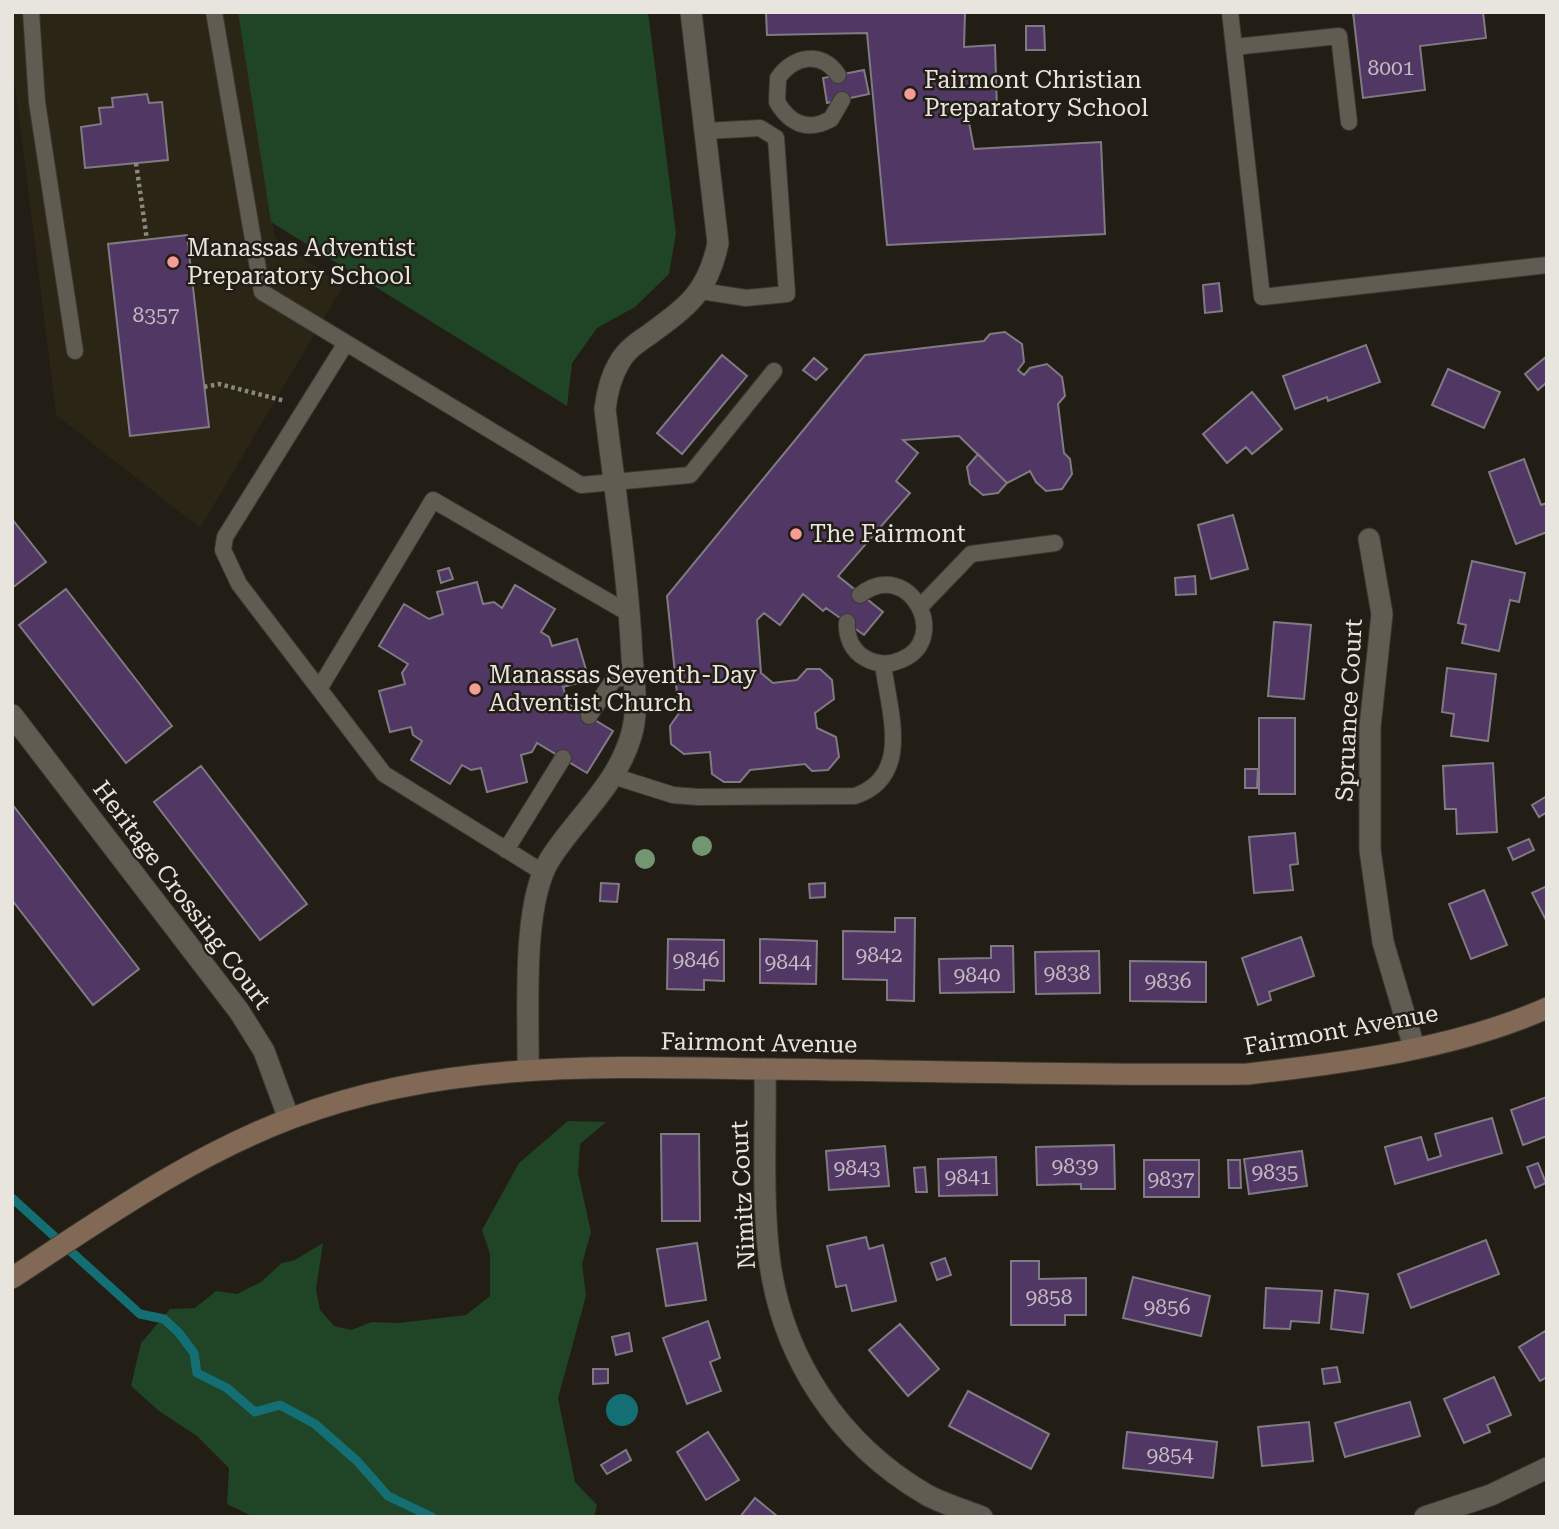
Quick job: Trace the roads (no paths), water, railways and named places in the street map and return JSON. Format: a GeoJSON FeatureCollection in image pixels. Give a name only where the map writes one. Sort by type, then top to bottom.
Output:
{"type":"FeatureCollection","features":[{"type":"Feature","properties":{"kind":"street"},"geometry":{"type":"LineString","coordinates":[[528,1069],[531,926],[544,873],[548,861],[613,776],[632,736],[635,712],[630,614],[605,409],[609,384],[619,362],[632,346],[687,306],[701,291],[713,268],[718,243],[691,12]]}},
{"type":"Feature","properties":{"kind":"street","name":"Spruance Court"},"geometry":{"type":"LineString","coordinates":[[1369,539],[1382,614],[1370,727],[1370,850],[1383,942],[1414,1047]]}},
{"type":"Feature","properties":{"kind":"street","name":"Heritage Crossing Court"},"geometry":{"type":"LineString","coordinates":[[12,715],[239,1011],[264,1051],[289,1119]]}},
{"type":"Feature","properties":{"kind":"street","name":"Fairmont Avenue"},"geometry":{"type":"LineString","coordinates":[[12,1278],[143,1192],[289,1119],[337,1102],[465,1076],[577,1066],[1248,1074],[1304,1068],[1414,1047],[1470,1034],[1547,1008]]}},
{"type":"Feature","properties":{"kind":"street","name":"Nimitz Court"},"geometry":{"type":"LineString","coordinates":[[765,1069],[768,1254],[778,1309],[790,1344],[830,1412],[855,1440],[930,1496],[982,1517]]}},
{"type":"Feature","properties":{"kind":"street"},"geometry":{"type":"LineString","coordinates":[[1425,1517],[1491,1495],[1547,1468]]}},
{"type":"Feature","properties":{"kind":"lane"},"geometry":{"type":"LineString","coordinates":[[31,12],[37,102],[75,352]]}},
{"type":"Feature","properties":{"kind":"lane"},"geometry":{"type":"LineString","coordinates":[[1230,12],[1262,297],[1547,265]]}},
{"type":"Feature","properties":{"kind":"lane"},"geometry":{"type":"LineString","coordinates":[[215,19],[262,292],[581,485],[690,475],[774,371]]}},
{"type":"Feature","properties":{"kind":"lane"},"geometry":{"type":"LineString","coordinates":[[1234,47],[1339,36],[1349,122]]}},
{"type":"Feature","properties":{"kind":"lane"},"geometry":{"type":"LineString","coordinates":[[838,75],[828,64],[816,59],[794,62],[785,68],[778,78],[777,102],[790,120],[810,126],[821,125],[835,115],[842,100]]}},
{"type":"Feature","properties":{"kind":"lane"},"geometry":{"type":"LineString","coordinates":[[701,291],[746,298],[787,294],[776,138],[790,120]]}},
{"type":"Feature","properties":{"kind":"lane"},"geometry":{"type":"LineString","coordinates":[[705,131],[760,128],[776,138]]}},
{"type":"Feature","properties":{"kind":"lane"},"geometry":{"type":"LineString","coordinates":[[346,343],[225,537],[223,550],[239,583],[384,774],[544,873]]}},
{"type":"Feature","properties":{"kind":"lane"},"geometry":{"type":"LineString","coordinates":[[319,689],[433,500],[630,614]]}},
{"type":"Feature","properties":{"kind":"lane"},"geometry":{"type":"LineString","coordinates":[[920,607],[971,554],[1055,543]]}},
{"type":"Feature","properties":{"kind":"lane"},"geometry":{"type":"LineString","coordinates":[[847,622],[851,644],[861,655],[883,664],[904,659],[919,645],[925,628],[920,607],[909,593],[898,587],[876,586],[860,594]]}},
{"type":"Feature","properties":{"kind":"lane"},"geometry":{"type":"LineString","coordinates":[[613,776],[673,795],[698,797],[855,796],[871,790],[884,779],[893,762],[883,664]]}},
{"type":"Feature","properties":{"kind":"lane"},"geometry":{"type":"LineString","coordinates":[[589,716],[614,679],[634,676]]}},
{"type":"Feature","properties":{"kind":"lane"},"geometry":{"type":"LineString","coordinates":[[506,850],[563,758]]}},
{"type":"Feature","properties":{"kind":"water"},"geometry":{"type":"Polygon","coordinates":[[[622,1394],[634,1398],[638,1410],[634,1422],[622,1426],[610,1422],[606,1410],[610,1398],[622,1394]]]}},
{"type":"Feature","properties":{"kind":"waterway"},"geometry":{"type":"LineString","coordinates":[[12,1198],[140,1314],[164,1319],[179,1333],[194,1353],[197,1373],[227,1388],[255,1412],[280,1405],[315,1424],[357,1461],[388,1496],[432,1517]]}},
{"type":"Feature","properties":{"kind":"place","name":"Fairmont Christian Preparatory School"},"geometry":{"type":"Point","coordinates":[910,94]}},
{"type":"Feature","properties":{"kind":"place","name":"Manassas Adventist Preparatory School"},"geometry":{"type":"Point","coordinates":[173,262]}},
{"type":"Feature","properties":{"kind":"place","name":"The Fairmont"},"geometry":{"type":"Point","coordinates":[796,534]}},
{"type":"Feature","properties":{"kind":"place","name":"Manassas Seventh-Day Adventist Church"},"geometry":{"type":"Point","coordinates":[475,689]}}]}
